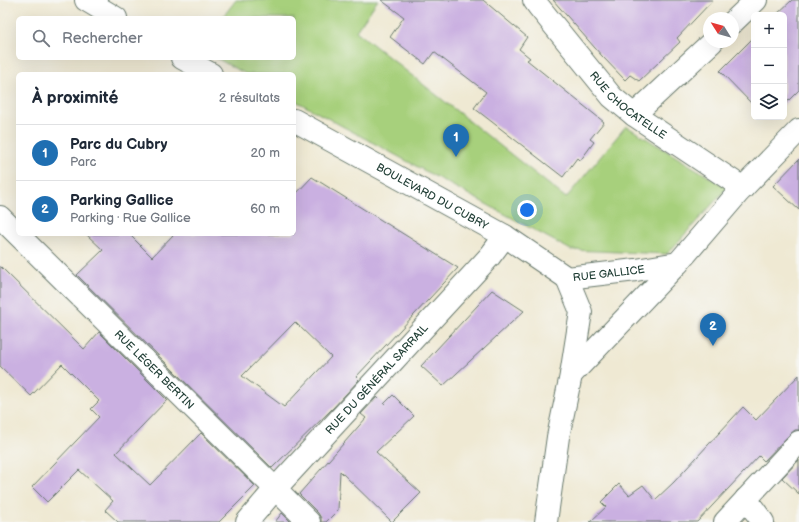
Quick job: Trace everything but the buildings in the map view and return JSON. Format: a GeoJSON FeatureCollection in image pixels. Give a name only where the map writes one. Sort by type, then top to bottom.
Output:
{"type":"FeatureCollection","features":[{"type":"Feature","properties":{"kind":"street"},"geometry":{"type":"LineString","coordinates":[[86,0],[113,16]]}},
{"type":"Feature","properties":{"kind":"street","name":"RUE CHOCATELLE"},"geometry":{"type":"LineString","coordinates":[[534,0],[538,7],[612,97],[634,115],[743,188]]}},
{"type":"Feature","properties":{"kind":"street"},"geometry":{"type":"LineString","coordinates":[[739,16],[756,0]]}},
{"type":"Feature","properties":{"kind":"street"},"geometry":{"type":"LineString","coordinates":[[634,115],[706,48]]}},
{"type":"Feature","properties":{"kind":"street"},"geometry":{"type":"LineString","coordinates":[[186,60],[207,72]]}},
{"type":"Feature","properties":{"kind":"street","name":"BOULEVARD DU CUBRY"},"geometry":{"type":"LineString","coordinates":[[296,121],[505,236],[567,278]]}},
{"type":"Feature","properties":{"kind":"street","name":"RUE GALLICE"},"geometry":{"type":"LineString","coordinates":[[571,375],[678,263],[743,188],[799,130]]}},
{"type":"Feature","properties":{"kind":"street","name":"RUE LÉGER BERTIN"},"geometry":{"type":"LineString","coordinates":[[0,217],[16,233]]}},
{"type":"Feature","properties":{"kind":"street","name":"RUE LÉGER BERTIN"},"geometry":{"type":"LineString","coordinates":[[19,236],[309,522]]}},
{"type":"Feature","properties":{"kind":"street","name":"RUE DU GÉNÉRAL SARRAIL"},"geometry":{"type":"LineString","coordinates":[[247,522],[275,489],[490,256],[505,236]]}},
{"type":"Feature","properties":{"kind":"street","name":"RUE GALLICE"},"geometry":{"type":"LineString","coordinates":[[546,522],[558,436],[571,375],[581,312],[567,278],[636,270],[678,263]]}},
{"type":"Feature","properties":{"kind":"street"},"geometry":{"type":"LineString","coordinates":[[725,522],[799,442]]}},
{"type":"Feature","properties":{"kind":"street"},"geometry":{"type":"LineString","coordinates":[[746,499],[763,522]]}},
{"type":"Feature","properties":{"kind":"green space"},"geometry":{"type":"Polygon","coordinates":[[[236,0],[378,0],[356,31],[566,198],[626,126],[727,188],[667,254],[571,250],[296,101],[296,72],[242,72],[220,60],[296,60],[296,16],[224,16],[236,0]]]}},
{"type":"Feature","properties":{"kind":"place","name":"Parc du Cubry"},"geometry":{"type":"Point","coordinates":[456,157]}},
{"type":"Feature","properties":{"kind":"place","name":"Parking Gallice"},"geometry":{"type":"Point","coordinates":[713,346]}}]}
